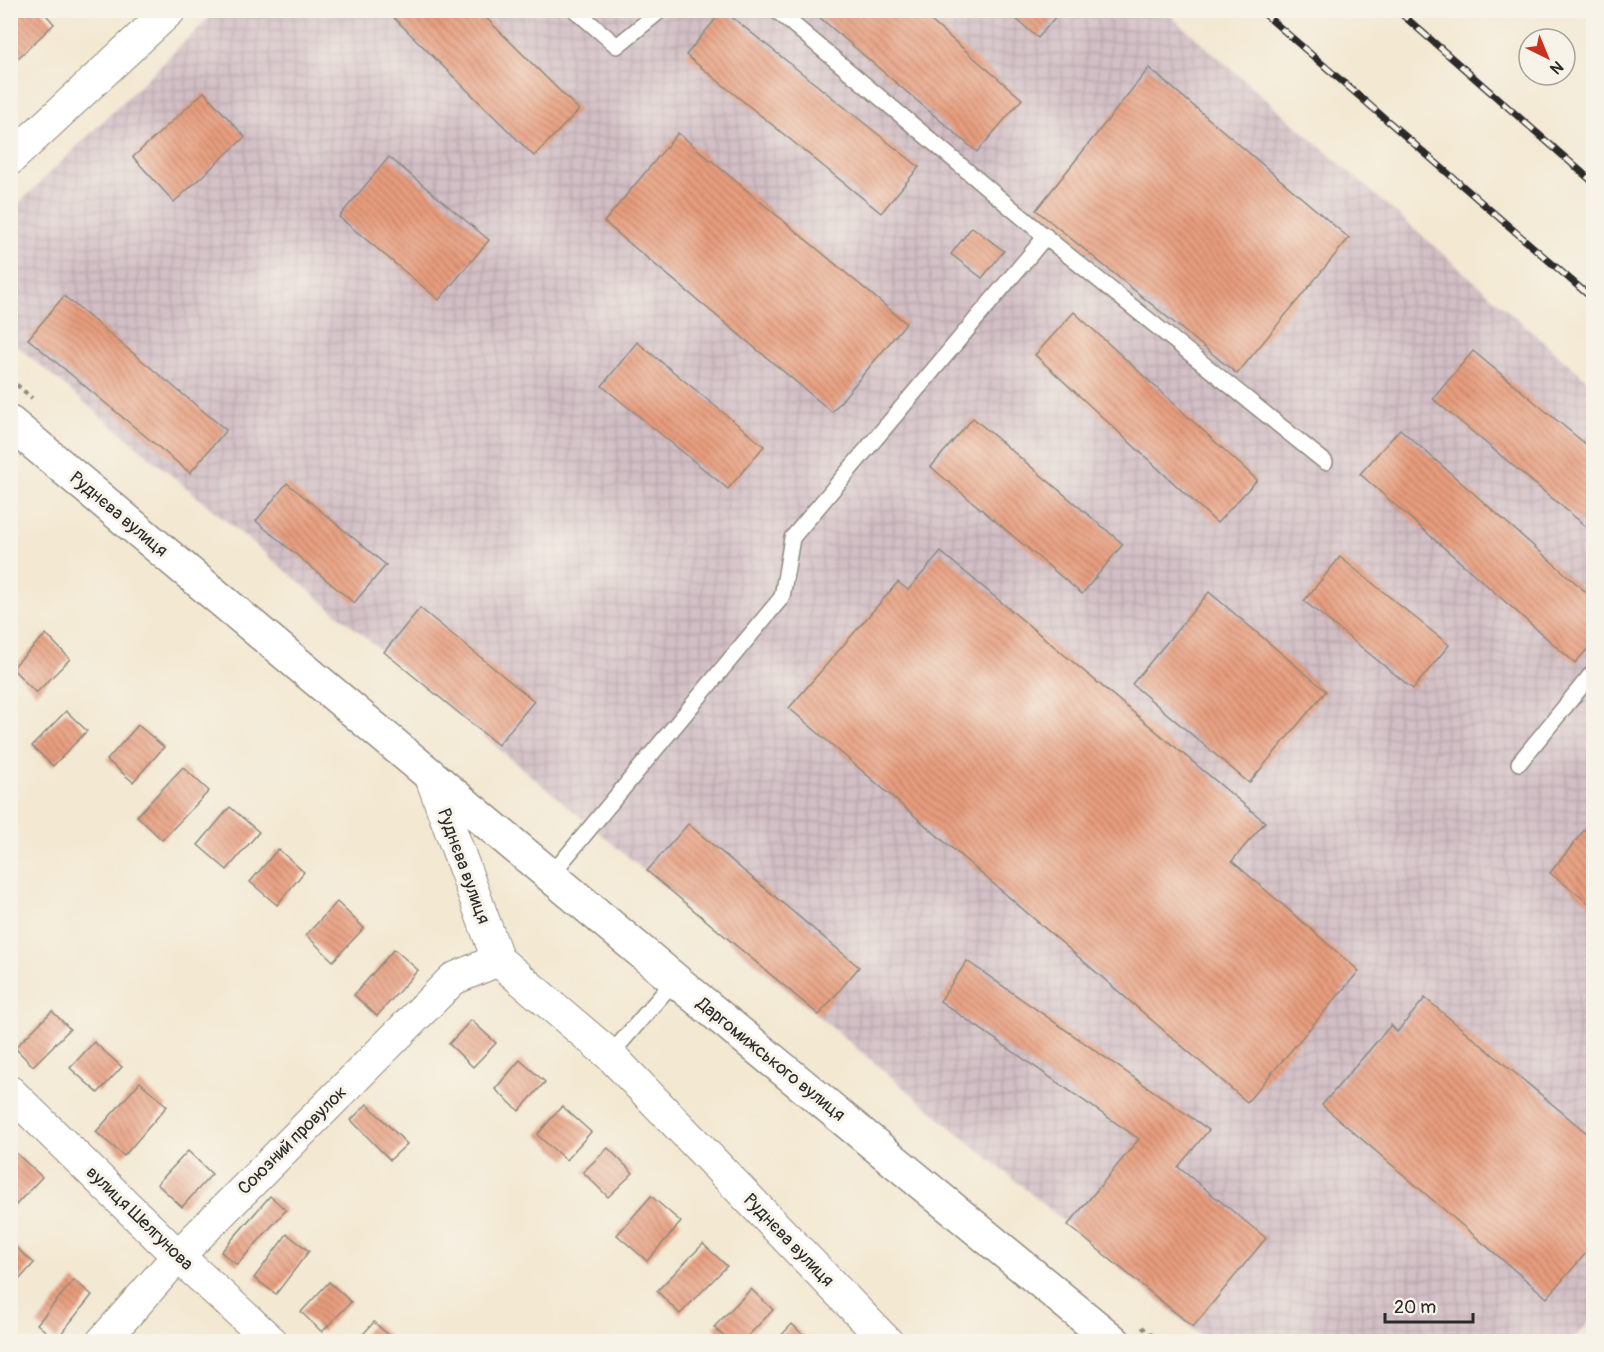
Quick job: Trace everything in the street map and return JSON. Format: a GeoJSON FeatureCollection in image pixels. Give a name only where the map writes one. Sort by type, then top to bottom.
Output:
{"type":"FeatureCollection","features":[{"type":"Feature","properties":{"kind":"street"},"geometry":{"type":"LineString","coordinates":[[10,159],[170,10]]}},
{"type":"Feature","properties":{"kind":"street","name":"Руднєва вулиця"},"geometry":{"type":"LineString","coordinates":[[10,423],[430,774],[498,960],[610,1055],[887,1341]]}},
{"type":"Feature","properties":{"kind":"street","name":"Даргомижського вулиця"},"geometry":{"type":"LineString","coordinates":[[430,774],[675,980],[1114,1341]]}},
{"type":"Feature","properties":{"kind":"street","name":"Союзний провулок"},"geometry":{"type":"LineString","coordinates":[[102,1341],[178,1256],[453,979],[498,960]]}},
{"type":"Feature","properties":{"kind":"street","name":"вулиця Шелгунова"},"geometry":{"type":"LineString","coordinates":[[10,1092],[178,1256],[272,1341]]}},
{"type":"Feature","properties":{"kind":"lane"},"geometry":{"type":"LineString","coordinates":[[575,10],[617,46],[661,10]]}},
{"type":"Feature","properties":{"kind":"lane"},"geometry":{"type":"LineString","coordinates":[[776,10],[1046,236],[1324,462]]}},
{"type":"Feature","properties":{"kind":"lane"},"geometry":{"type":"LineString","coordinates":[[551,875],[782,597],[792,538],[1046,236]]}},
{"type":"Feature","properties":{"kind":"lane"},"geometry":{"type":"LineString","coordinates":[[1519,763],[1593,671]]}},
{"type":"Feature","properties":{"kind":"lane"},"geometry":{"type":"LineString","coordinates":[[610,1055],[675,980]]}},
{"type":"Feature","properties":{"kind":"shaded area"},"geometry":{"type":"Polygon","coordinates":[[[216,11],[1165,11],[1593,385],[1593,1319],[1571,1341],[1207,1341],[11,341],[11,211],[216,11]]]}},
{"type":"Feature","properties":{"kind":"building"},"geometry":{"type":"Polygon","coordinates":[[[10,10],[42,10],[54,24],[17,59],[10,52],[10,10]]]}},
{"type":"Feature","properties":{"kind":"building"},"geometry":{"type":"Polygon","coordinates":[[[386,10],[478,10],[579,110],[534,156],[386,10]]]}},
{"type":"Feature","properties":{"kind":"building"},"geometry":{"type":"Polygon","coordinates":[[[723,10],[919,167],[881,213],[686,55],[723,10]]]}},
{"type":"Feature","properties":{"kind":"building"},"geometry":{"type":"Polygon","coordinates":[[[811,10],[918,10],[1022,99],[977,152],[811,10]]]}},
{"type":"Feature","properties":{"kind":"building"},"geometry":{"type":"Polygon","coordinates":[[[1006,10],[1061,10],[1038,38],[1006,10]]]}},
{"type":"Feature","properties":{"kind":"building"},"geometry":{"type":"Polygon","coordinates":[[[1149,68],[1349,238],[1237,374],[1036,210],[1149,68]]]}},
{"type":"Feature","properties":{"kind":"building"},"geometry":{"type":"Polygon","coordinates":[[[204,92],[245,137],[174,202],[133,157],[204,92]]]}},
{"type":"Feature","properties":{"kind":"building"},"geometry":{"type":"Polygon","coordinates":[[[678,133],[906,323],[832,412],[604,222],[678,133]]]}},
{"type":"Feature","properties":{"kind":"building"},"geometry":{"type":"Polygon","coordinates":[[[389,157],[489,240],[439,300],[339,217],[389,157]]]}},
{"type":"Feature","properties":{"kind":"building"},"geometry":{"type":"Polygon","coordinates":[[[972,227],[1004,251],[982,278],[951,254],[972,227]]]}},
{"type":"Feature","properties":{"kind":"building"},"geometry":{"type":"Polygon","coordinates":[[[64,296],[226,430],[190,473],[28,339],[64,296]]]}},
{"type":"Feature","properties":{"kind":"building"},"geometry":{"type":"Polygon","coordinates":[[[1074,312],[1257,480],[1217,523],[1035,355],[1074,312]]]}},
{"type":"Feature","properties":{"kind":"building"},"geometry":{"type":"Polygon","coordinates":[[[637,342],[764,446],[728,489],[602,386],[637,342]]]}},
{"type":"Feature","properties":{"kind":"building"},"geometry":{"type":"Polygon","coordinates":[[[1473,351],[1594,451],[1594,533],[1433,399],[1473,351]]]}},
{"type":"Feature","properties":{"kind":"building"},"geometry":{"type":"Polygon","coordinates":[[[973,418],[1123,544],[1082,594],[931,467],[973,418]]]}},
{"type":"Feature","properties":{"kind":"building"},"geometry":{"type":"Polygon","coordinates":[[[1400,429],[1594,599],[1594,642],[1575,663],[1360,474],[1400,429]]]}},
{"type":"Feature","properties":{"kind":"building"},"geometry":{"type":"Polygon","coordinates":[[[287,483],[386,565],[354,603],[256,521],[287,483]]]}},
{"type":"Feature","properties":{"kind":"building"},"geometry":{"type":"Polygon","coordinates":[[[941,552],[1265,822],[1232,861],[1359,971],[1247,1102],[789,708],[898,582],[908,590],[941,552]]]}},
{"type":"Feature","properties":{"kind":"building"},"geometry":{"type":"Polygon","coordinates":[[[1340,557],[1449,645],[1413,689],[1304,601],[1340,557]]]}},
{"type":"Feature","properties":{"kind":"building"},"geometry":{"type":"Polygon","coordinates":[[[1209,592],[1326,691],[1249,783],[1132,684],[1209,592]]]}},
{"type":"Feature","properties":{"kind":"building"},"geometry":{"type":"Polygon","coordinates":[[[420,608],[534,701],[498,745],[384,652],[420,608]]]}},
{"type":"Feature","properties":{"kind":"building"},"geometry":{"type":"Polygon","coordinates":[[[46,634],[70,659],[36,693],[12,668],[46,634]]]}},
{"type":"Feature","properties":{"kind":"building"},"geometry":{"type":"Polygon","coordinates":[[[66,711],[87,731],[53,766],[32,746],[66,711]]]}},
{"type":"Feature","properties":{"kind":"building"},"geometry":{"type":"Polygon","coordinates":[[[138,725],[164,747],[133,782],[107,760],[138,725]]]}},
{"type":"Feature","properties":{"kind":"building"},"geometry":{"type":"Polygon","coordinates":[[[183,767],[209,791],[162,840],[137,816],[183,767]]]}},
{"type":"Feature","properties":{"kind":"building"},"geometry":{"type":"Polygon","coordinates":[[[230,807],[259,832],[227,870],[198,845],[230,807]]]}},
{"type":"Feature","properties":{"kind":"building"},"geometry":{"type":"Polygon","coordinates":[[[1594,818],[1594,901],[1591,905],[1550,873],[1594,818]]]}},
{"type":"Feature","properties":{"kind":"building"},"geometry":{"type":"Polygon","coordinates":[[[688,824],[859,967],[819,1015],[647,871],[688,824]]]}},
{"type":"Feature","properties":{"kind":"building"},"geometry":{"type":"Polygon","coordinates":[[[278,849],[304,872],[277,905],[250,882],[278,849]]]}},
{"type":"Feature","properties":{"kind":"building"},"geometry":{"type":"Polygon","coordinates":[[[337,902],[364,928],[333,961],[306,935],[337,902]]]}},
{"type":"Feature","properties":{"kind":"building"},"geometry":{"type":"Polygon","coordinates":[[[394,949],[418,970],[377,1016],[354,995],[394,949]]]}},
{"type":"Feature","properties":{"kind":"building"},"geometry":{"type":"Polygon","coordinates":[[[967,961],[1209,1130],[1178,1167],[1266,1238],[1193,1327],[1068,1225],[1139,1139],[940,1001],[967,961]]]}},
{"type":"Feature","properties":{"kind":"building"},"geometry":{"type":"Polygon","coordinates":[[[1425,998],[1594,1139],[1594,1244],[1547,1298],[1322,1105],[1391,1025],[1397,1032],[1425,998]]]}},
{"type":"Feature","properties":{"kind":"building"},"geometry":{"type":"Polygon","coordinates":[[[52,1011],[70,1029],[33,1066],[15,1048],[52,1011]]]}},
{"type":"Feature","properties":{"kind":"building"},"geometry":{"type":"Polygon","coordinates":[[[471,1020],[496,1043],[473,1067],[449,1044],[471,1020]]]}},
{"type":"Feature","properties":{"kind":"building"},"geometry":{"type":"Polygon","coordinates":[[[94,1042],[122,1067],[98,1093],[70,1068],[94,1042]]]}},
{"type":"Feature","properties":{"kind":"building"},"geometry":{"type":"Polygon","coordinates":[[[520,1060],[545,1082],[519,1111],[495,1089],[520,1060]]]}},
{"type":"Feature","properties":{"kind":"building"},"geometry":{"type":"Polygon","coordinates":[[[140,1082],[167,1106],[124,1156],[96,1132],[140,1082]]]}},
{"type":"Feature","properties":{"kind":"building"},"geometry":{"type":"Polygon","coordinates":[[[367,1104],[407,1144],[390,1160],[351,1120],[367,1104]]]}},
{"type":"Feature","properties":{"kind":"building"},"geometry":{"type":"Polygon","coordinates":[[[562,1106],[591,1132],[566,1160],[537,1135],[562,1106]]]}},
{"type":"Feature","properties":{"kind":"building"},"geometry":{"type":"Polygon","coordinates":[[[608,1148],[633,1173],[608,1197],[583,1172],[608,1148]]]}},
{"type":"Feature","properties":{"kind":"building"},"geometry":{"type":"Polygon","coordinates":[[[188,1151],[212,1174],[182,1207],[157,1184],[188,1151]]]}},
{"type":"Feature","properties":{"kind":"building"},"geometry":{"type":"Polygon","coordinates":[[[16,1153],[42,1177],[10,1211],[10,1159],[16,1153]]]}},
{"type":"Feature","properties":{"kind":"building"},"geometry":{"type":"Polygon","coordinates":[[[270,1196],[286,1210],[237,1265],[221,1252],[270,1196]]]}},
{"type":"Feature","properties":{"kind":"building"},"geometry":{"type":"Polygon","coordinates":[[[651,1196],[681,1222],[647,1261],[617,1235],[651,1196]]]}},
{"type":"Feature","properties":{"kind":"building"},"geometry":{"type":"Polygon","coordinates":[[[287,1234],[309,1251],[276,1294],[254,1278],[287,1234]]]}},
{"type":"Feature","properties":{"kind":"building"},"geometry":{"type":"Polygon","coordinates":[[[703,1244],[727,1266],[680,1314],[657,1291],[703,1244]]]}},
{"type":"Feature","properties":{"kind":"building"},"geometry":{"type":"Polygon","coordinates":[[[14,1246],[34,1263],[10,1290],[10,1250],[14,1246]]]}},
{"type":"Feature","properties":{"kind":"building"},"geometry":{"type":"Polygon","coordinates":[[[74,1280],[92,1295],[56,1340],[37,1324],[74,1280]]]}},
{"type":"Feature","properties":{"kind":"building"},"geometry":{"type":"Polygon","coordinates":[[[329,1282],[351,1302],[322,1332],[301,1312],[329,1282]]]}},
{"type":"Feature","properties":{"kind":"building"},"geometry":{"type":"Polygon","coordinates":[[[751,1289],[773,1310],[742,1342],[729,1342],[714,1327],[751,1289]]]}},
{"type":"Feature","properties":{"kind":"building"},"geometry":{"type":"Polygon","coordinates":[[[374,1322],[396,1342],[356,1342],[374,1322]]]}},
{"type":"Feature","properties":{"kind":"building"},"geometry":{"type":"Polygon","coordinates":[[[792,1324],[810,1342],[775,1342],[792,1324]]]}},
{"type":"Feature","properties":{"kind":"railway"},"geometry":{"type":"LineString","coordinates":[[1260,10],[1594,300]]}},
{"type":"Feature","properties":{"kind":"railway"},"geometry":{"type":"LineString","coordinates":[[1397,10],[1594,183]]}}]}
